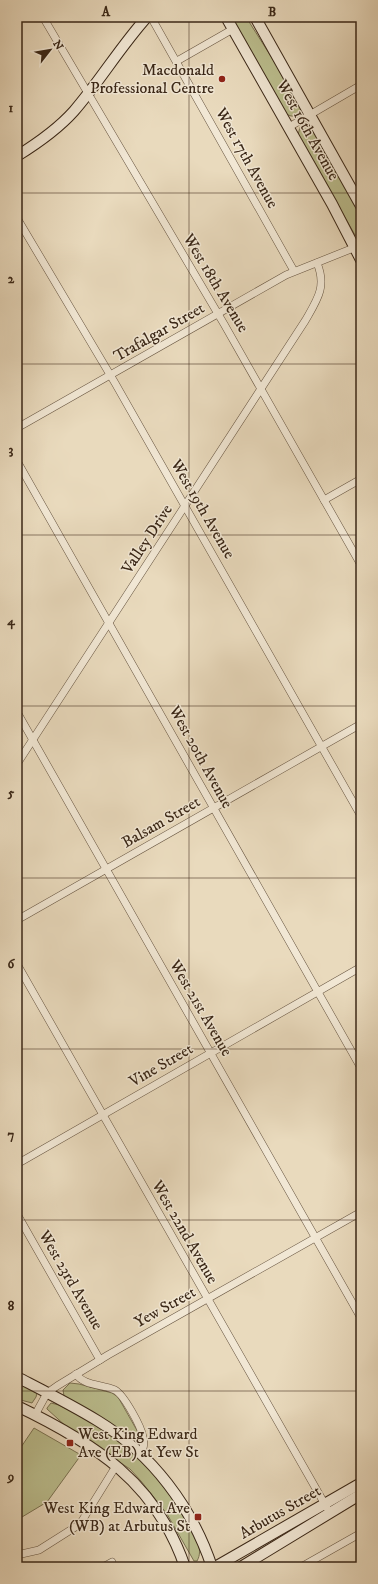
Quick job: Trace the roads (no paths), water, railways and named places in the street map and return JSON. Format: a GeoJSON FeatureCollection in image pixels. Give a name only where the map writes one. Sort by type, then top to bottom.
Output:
{"type":"FeatureCollection","features":[{"type":"Feature","properties":{"kind":"main road"},"geometry":{"type":"LineString","coordinates":[[17,156],[42,140],[74,112],[123,46],[147,17]]}},
{"type":"Feature","properties":{"kind":"main road","name":"West 16th Avenue"},"geometry":{"type":"LineString","coordinates":[[226,17],[358,246],[361,260]]}},
{"type":"Feature","properties":{"kind":"main road","name":"West 16th Avenue"},"geometry":{"type":"LineString","coordinates":[[254,17],[361,206]]}},
{"type":"Feature","properties":{"kind":"main road"},"geometry":{"type":"LineString","coordinates":[[17,1377],[98,1421],[125,1440],[141,1455],[168,1484],[188,1513],[205,1546],[212,1567]]}},
{"type":"Feature","properties":{"kind":"main road"},"geometry":{"type":"LineString","coordinates":[[17,1406],[77,1438],[129,1476],[142,1490],[161,1517],[176,1544],[185,1567]]}},
{"type":"Feature","properties":{"kind":"main road","name":"Arbutus Street"},"geometry":{"type":"LineString","coordinates":[[215,1567],[361,1483]]}},
{"type":"Feature","properties":{"kind":"main road","name":"Arbutus Street"},"geometry":{"type":"LineString","coordinates":[[241,1567],[361,1494]]}},
{"type":"Feature","properties":{"kind":"street","name":"West 18th Avenue"},"geometry":{"type":"LineString","coordinates":[[43,17],[261,388],[361,565]]}},
{"type":"Feature","properties":{"kind":"street","name":"West 17th Avenue"},"geometry":{"type":"LineString","coordinates":[[151,17],[294,271]]}},
{"type":"Feature","properties":{"kind":"street"},"geometry":{"type":"LineString","coordinates":[[176,61],[233,29]]}},
{"type":"Feature","properties":{"kind":"street"},"geometry":{"type":"LineString","coordinates":[[289,126],[361,85]]}},
{"type":"Feature","properties":{"kind":"street","name":"West 19th Avenue"},"geometry":{"type":"LineString","coordinates":[[17,218],[111,376],[361,816]]}},
{"type":"Feature","properties":{"kind":"street","name":"Trafalgar Street"},"geometry":{"type":"LineString","coordinates":[[17,428],[294,271],[318,263],[358,246]]}},
{"type":"Feature","properties":{"kind":"street","name":"Valley Drive"},"geometry":{"type":"LineString","coordinates":[[17,764],[306,321],[318,297],[322,275],[318,263]]}},
{"type":"Feature","properties":{"kind":"street","name":"West 20th Avenue"},"geometry":{"type":"LineString","coordinates":[[17,461],[361,1068]]}},
{"type":"Feature","properties":{"kind":"street"},"geometry":{"type":"LineString","coordinates":[[324,500],[361,479]]}},
{"type":"Feature","properties":{"kind":"street","name":"West 21st Avenue"},"geometry":{"type":"LineString","coordinates":[[17,712],[361,1318]]}},
{"type":"Feature","properties":{"kind":"street","name":"Balsam Street"},"geometry":{"type":"LineString","coordinates":[[17,920],[361,724]]}},
{"type":"Feature","properties":{"kind":"street","name":"West 22nd Avenue"},"geometry":{"type":"LineString","coordinates":[[17,964],[330,1513]]}},
{"type":"Feature","properties":{"kind":"street","name":"Vine Street"},"geometry":{"type":"LineString","coordinates":[[17,1164],[361,968]]}},
{"type":"Feature","properties":{"kind":"street","name":"Yew Street"},"geometry":{"type":"LineString","coordinates":[[35,1415],[47,1393],[76,1374],[361,1212]]}},
{"type":"Feature","properties":{"kind":"street","name":"West 23rd Avenue"},"geometry":{"type":"LineString","coordinates":[[17,1214],[100,1360]]}},
{"type":"Feature","properties":{"kind":"street"},"geometry":{"type":"LineString","coordinates":[[76,1374],[83,1381],[112,1389],[120,1394],[141,1429],[144,1444],[141,1455]]}},
{"type":"Feature","properties":{"kind":"street"},"geometry":{"type":"LineString","coordinates":[[17,1555],[39,1550],[80,1524],[116,1466]]}},
{"type":"Feature","properties":{"kind":"street"},"geometry":{"type":"LineString","coordinates":[[301,1567],[361,1533]]}},
{"type":"Feature","properties":{"kind":"street"},"geometry":{"type":"LineString","coordinates":[[103,1567],[112,1562]]}},
{"type":"Feature","properties":{"kind":"place","name":"Macdonald Professional Centre"},"geometry":{"type":"Point","coordinates":[222,79]}},
{"type":"Feature","properties":{"kind":"place","name":"West King Edward Ave (EB) at Yew St"},"geometry":{"type":"Point","coordinates":[70,1443]}},
{"type":"Feature","properties":{"kind":"place","name":"West King Edward Ave (WB) at Arbutus St"},"geometry":{"type":"Point","coordinates":[198,1517]}}]}
